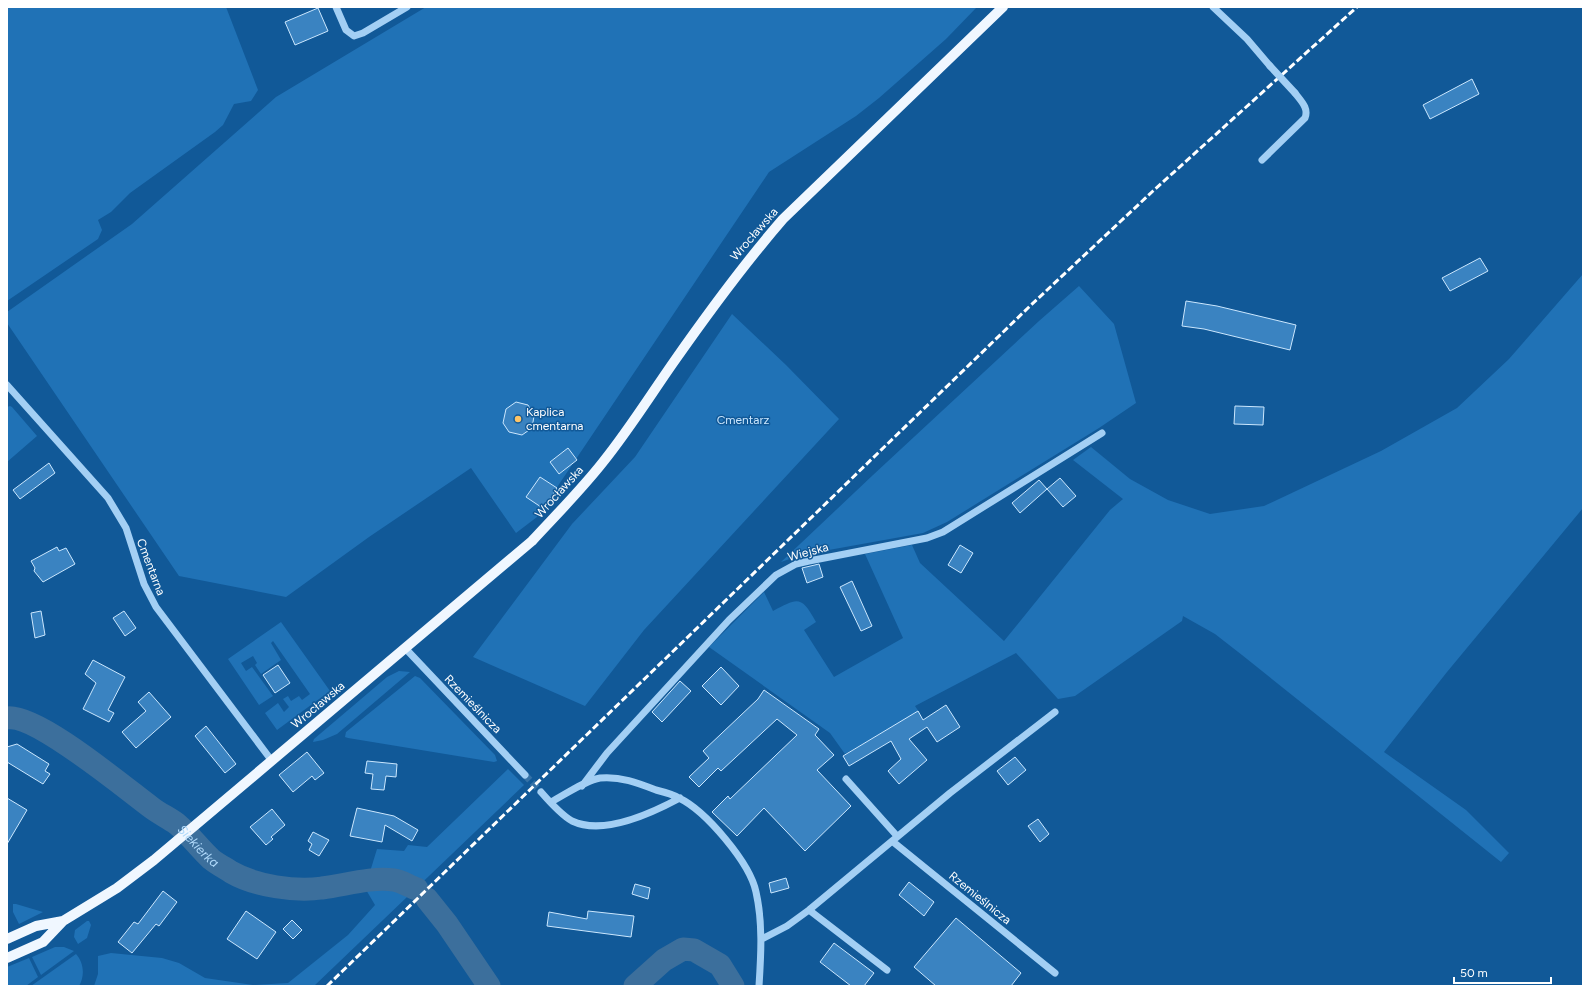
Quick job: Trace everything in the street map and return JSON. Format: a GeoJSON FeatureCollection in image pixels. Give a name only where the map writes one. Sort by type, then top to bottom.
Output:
{"type":"FeatureCollection","features":[{"type":"Feature","properties":{"kind":"main road","name":"Wrocławska"},"geometry":{"type":"LineString","coordinates":[[7,958],[43,942],[63,922],[117,888],[176,842],[532,541],[603,462],[630,426],[728,285],[783,219],[1003,7]]}},
{"type":"Feature","properties":{"kind":"main road","name":"Wrocławska"},"geometry":{"type":"LineString","coordinates":[[7,939],[36,926],[63,922]]}},
{"type":"Feature","properties":{"kind":"street"},"geometry":{"type":"LineString","coordinates":[[336,7],[346,30],[354,36],[363,33],[407,7]]}},
{"type":"Feature","properties":{"kind":"street"},"geometry":{"type":"LineString","coordinates":[[1213,7],[1247,39],[1295,94],[1305,107],[1307,113],[1305,118],[1262,160]]}},
{"type":"Feature","properties":{"kind":"street","name":"Cmentarna"},"geometry":{"type":"LineString","coordinates":[[7,385],[108,498],[126,528],[144,584],[156,607],[272,761]]}},
{"type":"Feature","properties":{"kind":"street","name":"Wiejska"},"geometry":{"type":"LineString","coordinates":[[582,786],[607,753],[702,648],[776,575],[796,564],[809,560],[927,538],[943,532],[1079,446],[1102,434]]}},
{"type":"Feature","properties":{"kind":"street","name":"Rzemieślnicza"},"geometry":{"type":"LineString","coordinates":[[405,648],[525,775]]}},
{"type":"Feature","properties":{"kind":"street"},"geometry":{"type":"LineString","coordinates":[[762,939],[788,926],[809,910],[897,836],[1055,712]]}},
{"type":"Feature","properties":{"kind":"street"},"geometry":{"type":"LineString","coordinates":[[552,802],[599,779],[616,778],[630,781],[680,798],[701,814],[724,837],[746,866],[756,892],[762,939],[759,986]]}},
{"type":"Feature","properties":{"kind":"street"},"geometry":{"type":"LineString","coordinates":[[846,780],[897,836]]}},
{"type":"Feature","properties":{"kind":"street"},"geometry":{"type":"LineString","coordinates":[[541,792],[572,820],[586,825],[604,826],[628,821],[662,808],[680,798]]}},
{"type":"Feature","properties":{"kind":"street","name":"Rzemieślnicza"},"geometry":{"type":"LineString","coordinates":[[892,841],[1055,973]]}},
{"type":"Feature","properties":{"kind":"street"},"geometry":{"type":"LineString","coordinates":[[809,910],[887,970]]}},
{"type":"Feature","properties":{"kind":"green space"},"geometry":{"type":"Polygon","coordinates":[[[7,7],[226,7],[258,90],[251,101],[234,104],[223,125],[215,132],[130,193],[111,212],[98,220],[102,230],[98,239],[7,301],[7,7]]]}},
{"type":"Feature","properties":{"kind":"green space"},"geometry":{"type":"Polygon","coordinates":[[[426,7],[977,7],[946,39],[879,98],[856,116],[769,172],[537,517],[516,533],[471,468],[369,537],[286,597],[179,576],[7,323],[7,312],[132,224],[276,97],[426,7]]]}},
{"type":"Feature","properties":{"kind":"green space"},"geometry":{"type":"Polygon","coordinates":[[[1583,274],[1583,508],[1447,672],[1384,752],[1466,810],[1509,853],[1501,862],[1215,634],[1183,616],[1182,621],[1075,696],[1058,699],[1016,653],[915,706],[919,712],[845,754],[830,733],[709,647],[764,592],[773,611],[788,603],[798,602],[802,603],[811,613],[816,622],[804,630],[834,677],[903,638],[865,554],[912,545],[920,563],[1004,641],[1110,510],[1123,499],[1073,460],[1091,447],[1130,479],[1168,500],[1210,514],[1264,506],[1381,451],[1457,408],[1509,359],[1583,274]]]}},
{"type":"Feature","properties":{"kind":"green space"},"geometry":{"type":"Polygon","coordinates":[[[1079,286],[1114,324],[1136,403],[1099,428],[947,522],[923,533],[801,555],[781,562],[1039,321],[1079,286]]]}},
{"type":"Feature","properties":{"kind":"green space","name":"Cmentarz"},"geometry":{"type":"Polygon","coordinates":[[[732,314],[786,365],[839,419],[644,630],[585,706],[473,657],[572,524],[635,457],[732,314]]]}},
{"type":"Feature","properties":{"kind":"green space"},"geometry":{"type":"Polygon","coordinates":[[[10,406],[37,436],[7,462],[7,407],[10,406]]]}},
{"type":"Feature","properties":{"kind":"green space"},"geometry":{"type":"Polygon","coordinates":[[[281,622],[330,691],[277,730],[265,713],[278,703],[284,712],[289,707],[283,699],[288,696],[291,701],[299,696],[302,700],[310,694],[273,641],[271,643],[281,660],[261,674],[255,665],[257,663],[253,656],[241,663],[246,671],[252,667],[273,696],[259,705],[228,659],[281,622]]]}},
{"type":"Feature","properties":{"kind":"green space"},"geometry":{"type":"Polygon","coordinates":[[[399,671],[410,672],[337,734],[323,740],[313,742],[314,739],[387,677],[399,671]]]}},
{"type":"Feature","properties":{"kind":"green space"},"geometry":{"type":"Polygon","coordinates":[[[415,676],[420,678],[495,755],[497,761],[494,762],[345,737],[346,732],[415,676]]]}},
{"type":"Feature","properties":{"kind":"green space"},"geometry":{"type":"Polygon","coordinates":[[[508,769],[524,785],[314,986],[94,986],[98,974],[98,956],[111,953],[162,958],[179,963],[205,978],[253,985],[288,983],[348,935],[375,905],[365,888],[377,849],[404,851],[408,845],[427,847],[508,769]]]}},
{"type":"Feature","properties":{"kind":"green space"},"geometry":{"type":"Polygon","coordinates":[[[13,904],[43,912],[19,924],[13,912],[13,904]]]}},
{"type":"Feature","properties":{"kind":"green space"},"geometry":{"type":"Polygon","coordinates":[[[89,921],[91,925],[87,938],[78,944],[74,937],[75,930],[89,921]]]}},
{"type":"Feature","properties":{"kind":"green space"},"geometry":{"type":"Polygon","coordinates":[[[55,947],[64,947],[74,951],[41,975],[32,957],[55,947]]]}},
{"type":"Feature","properties":{"kind":"green space"},"geometry":{"type":"Polygon","coordinates":[[[76,954],[81,961],[83,970],[79,986],[31,986],[76,954]]]}},
{"type":"Feature","properties":{"kind":"green space"},"geometry":{"type":"Polygon","coordinates":[[[29,958],[38,977],[26,986],[7,986],[7,967],[29,958]]]}},
{"type":"Feature","properties":{"kind":"building"},"geometry":{"type":"Polygon","coordinates":[[[318,8],[328,31],[295,45],[285,22],[318,8]]]}},
{"type":"Feature","properties":{"kind":"building"},"geometry":{"type":"Polygon","coordinates":[[[1472,79],[1479,94],[1430,119],[1423,105],[1472,79]]]}},
{"type":"Feature","properties":{"kind":"building"},"geometry":{"type":"Polygon","coordinates":[[[1480,258],[1488,271],[1450,291],[1442,278],[1480,258]]]}},
{"type":"Feature","properties":{"kind":"building"},"geometry":{"type":"Polygon","coordinates":[[[1186,301],[1217,306],[1296,325],[1290,350],[1204,329],[1182,326],[1186,301]]]}},
{"type":"Feature","properties":{"kind":"building","name":"Kaplica cmentarna"},"geometry":{"type":"Polygon","coordinates":[[[516,402],[528,405],[534,416],[532,428],[522,435],[509,432],[503,423],[506,409],[516,402]]]}},
{"type":"Feature","properties":{"kind":"building"},"geometry":{"type":"Polygon","coordinates":[[[1235,406],[1264,407],[1263,425],[1234,424],[1235,406]]]}},
{"type":"Feature","properties":{"kind":"building"},"geometry":{"type":"Polygon","coordinates":[[[568,448],[577,460],[559,474],[550,462],[568,448]]]}},
{"type":"Feature","properties":{"kind":"building"},"geometry":{"type":"Polygon","coordinates":[[[49,463],[55,473],[20,499],[13,490],[49,463]]]}},
{"type":"Feature","properties":{"kind":"building"},"geometry":{"type":"Polygon","coordinates":[[[540,477],[557,488],[544,509],[526,497],[540,477]]]}},
{"type":"Feature","properties":{"kind":"building"},"geometry":{"type":"Polygon","coordinates":[[[1060,478],[1076,496],[1063,507],[1047,489],[1060,478]]]}},
{"type":"Feature","properties":{"kind":"building"},"geometry":{"type":"Polygon","coordinates":[[[1039,480],[1047,489],[1020,513],[1012,503],[1039,480]]]}},
{"type":"Feature","properties":{"kind":"building"},"geometry":{"type":"Polygon","coordinates":[[[960,545],[973,553],[961,573],[948,565],[960,545]]]}},
{"type":"Feature","properties":{"kind":"building"},"geometry":{"type":"Polygon","coordinates":[[[57,547],[59,551],[66,548],[75,564],[43,582],[34,571],[35,568],[31,561],[57,547]]]}},
{"type":"Feature","properties":{"kind":"building"},"geometry":{"type":"Polygon","coordinates":[[[819,564],[823,577],[807,583],[802,568],[819,564]]]}},
{"type":"Feature","properties":{"kind":"building"},"geometry":{"type":"Polygon","coordinates":[[[852,581],[872,626],[861,631],[840,587],[852,581]]]}},
{"type":"Feature","properties":{"kind":"building"},"geometry":{"type":"Polygon","coordinates":[[[41,611],[45,635],[35,638],[31,613],[41,611]]]}},
{"type":"Feature","properties":{"kind":"building"},"geometry":{"type":"Polygon","coordinates":[[[124,611],[136,628],[125,636],[113,618],[124,611]]]}},
{"type":"Feature","properties":{"kind":"building"},"geometry":{"type":"Polygon","coordinates":[[[93,660],[125,677],[108,710],[114,713],[109,722],[83,709],[96,683],[85,674],[93,660]]]}},
{"type":"Feature","properties":{"kind":"building"},"geometry":{"type":"Polygon","coordinates":[[[278,665],[290,683],[275,693],[263,675],[278,665]]]}},
{"type":"Feature","properties":{"kind":"building"},"geometry":{"type":"Polygon","coordinates":[[[721,667],[739,686],[721,705],[702,686],[721,667]]]}},
{"type":"Feature","properties":{"kind":"building"},"geometry":{"type":"Polygon","coordinates":[[[680,681],[691,691],[662,722],[652,712],[680,681]]]}},
{"type":"Feature","properties":{"kind":"building"},"geometry":{"type":"Polygon","coordinates":[[[764,690],[819,729],[815,735],[834,755],[817,770],[851,806],[805,851],[764,808],[737,836],[712,812],[728,796],[730,799],[797,735],[777,719],[721,771],[718,768],[699,787],[689,777],[709,758],[703,751],[758,699],[764,690]]]}},
{"type":"Feature","properties":{"kind":"building"},"geometry":{"type":"Polygon","coordinates":[[[149,692],[171,717],[136,748],[122,732],[146,711],[138,702],[149,692]]]}},
{"type":"Feature","properties":{"kind":"building"},"geometry":{"type":"Polygon","coordinates":[[[946,705],[960,727],[937,742],[927,727],[909,739],[927,760],[899,784],[888,771],[901,759],[891,741],[849,766],[843,756],[918,711],[923,720],[946,705]]]}},
{"type":"Feature","properties":{"kind":"building"},"geometry":{"type":"Polygon","coordinates":[[[206,726],[236,764],[225,773],[195,736],[206,726]]]}},
{"type":"Feature","properties":{"kind":"building"},"geometry":{"type":"Polygon","coordinates":[[[17,744],[49,764],[45,771],[50,774],[43,784],[7,762],[7,747],[17,744]]]}},
{"type":"Feature","properties":{"kind":"building"},"geometry":{"type":"Polygon","coordinates":[[[307,752],[324,773],[315,780],[312,776],[293,792],[279,775],[307,752]]]}},
{"type":"Feature","properties":{"kind":"building"},"geometry":{"type":"Polygon","coordinates":[[[1015,757],[1026,770],[1008,785],[997,771],[1015,757]]]}},
{"type":"Feature","properties":{"kind":"building"},"geometry":{"type":"Polygon","coordinates":[[[367,761],[397,764],[396,777],[386,776],[384,790],[371,789],[373,774],[365,773],[367,761]]]}},
{"type":"Feature","properties":{"kind":"building"},"geometry":{"type":"Polygon","coordinates":[[[7,798],[27,810],[7,844],[7,798]]]}},
{"type":"Feature","properties":{"kind":"building"},"geometry":{"type":"Polygon","coordinates":[[[357,808],[394,816],[418,830],[412,841],[385,825],[382,842],[350,836],[357,808]]]}},
{"type":"Feature","properties":{"kind":"building"},"geometry":{"type":"Polygon","coordinates":[[[272,809],[285,825],[271,837],[273,839],[266,845],[250,827],[272,809]]]}},
{"type":"Feature","properties":{"kind":"building"},"geometry":{"type":"Polygon","coordinates":[[[1038,819],[1049,834],[1040,842],[1028,826],[1038,819]]]}},
{"type":"Feature","properties":{"kind":"building"},"geometry":{"type":"Polygon","coordinates":[[[313,832],[329,840],[319,856],[309,850],[312,844],[308,841],[313,832]]]}},
{"type":"Feature","properties":{"kind":"building"},"geometry":{"type":"Polygon","coordinates":[[[786,878],[789,888],[771,893],[769,883],[786,878]]]}},
{"type":"Feature","properties":{"kind":"building"},"geometry":{"type":"Polygon","coordinates":[[[909,882],[934,902],[924,916],[899,895],[909,882]]]}},
{"type":"Feature","properties":{"kind":"building"},"geometry":{"type":"Polygon","coordinates":[[[635,884],[650,888],[648,899],[632,894],[635,884]]]}},
{"type":"Feature","properties":{"kind":"building"},"geometry":{"type":"Polygon","coordinates":[[[163,891],[177,902],[159,926],[156,924],[132,953],[118,942],[134,922],[138,924],[163,891]]]}},
{"type":"Feature","properties":{"kind":"building"},"geometry":{"type":"Polygon","coordinates":[[[246,911],[276,932],[257,959],[227,939],[246,911]]]}},
{"type":"Feature","properties":{"kind":"building"},"geometry":{"type":"Polygon","coordinates":[[[588,911],[634,916],[631,937],[547,926],[549,912],[587,919],[588,911]]]}},
{"type":"Feature","properties":{"kind":"building"},"geometry":{"type":"Polygon","coordinates":[[[956,918],[1021,973],[1011,986],[936,986],[914,967],[956,918]]]}},
{"type":"Feature","properties":{"kind":"building"},"geometry":{"type":"Polygon","coordinates":[[[292,920],[302,930],[293,939],[283,929],[292,920]]]}},
{"type":"Feature","properties":{"kind":"building"},"geometry":{"type":"Polygon","coordinates":[[[834,943],[874,973],[864,986],[851,986],[820,962],[834,943]]]}},
{"type":"Feature","properties":{"kind":"waterway","name":"Siekierka"},"geometry":{"type":"LineString","coordinates":[[7,718],[20,720],[38,727],[59,739],[152,808],[177,824],[213,861],[241,877],[276,887],[300,889],[331,887],[367,880],[385,879],[397,881],[417,889]]}},
{"type":"Feature","properties":{"kind":"waterway","name":"Siekierka"},"geometry":{"type":"LineString","coordinates":[[427,899],[447,924],[489,986]]}},
{"type":"Feature","properties":{"kind":"waterway","name":"Siekierka"},"geometry":{"type":"LineString","coordinates":[[635,986],[664,960],[683,949],[694,950],[720,965],[733,986]]}},
{"type":"Feature","properties":{"kind":"tunnel"},"geometry":{"type":"LineString","coordinates":[[525,775],[541,792]]}},
{"type":"Feature","properties":{"kind":"railway"},"geometry":{"type":"LineString","coordinates":[[327,986],[1030,306],[1153,191],[1357,7]]}},
{"type":"Feature","properties":{"kind":"place","name":"Kaplica cmentarna"},"geometry":{"type":"Point","coordinates":[518,419]}}]}
